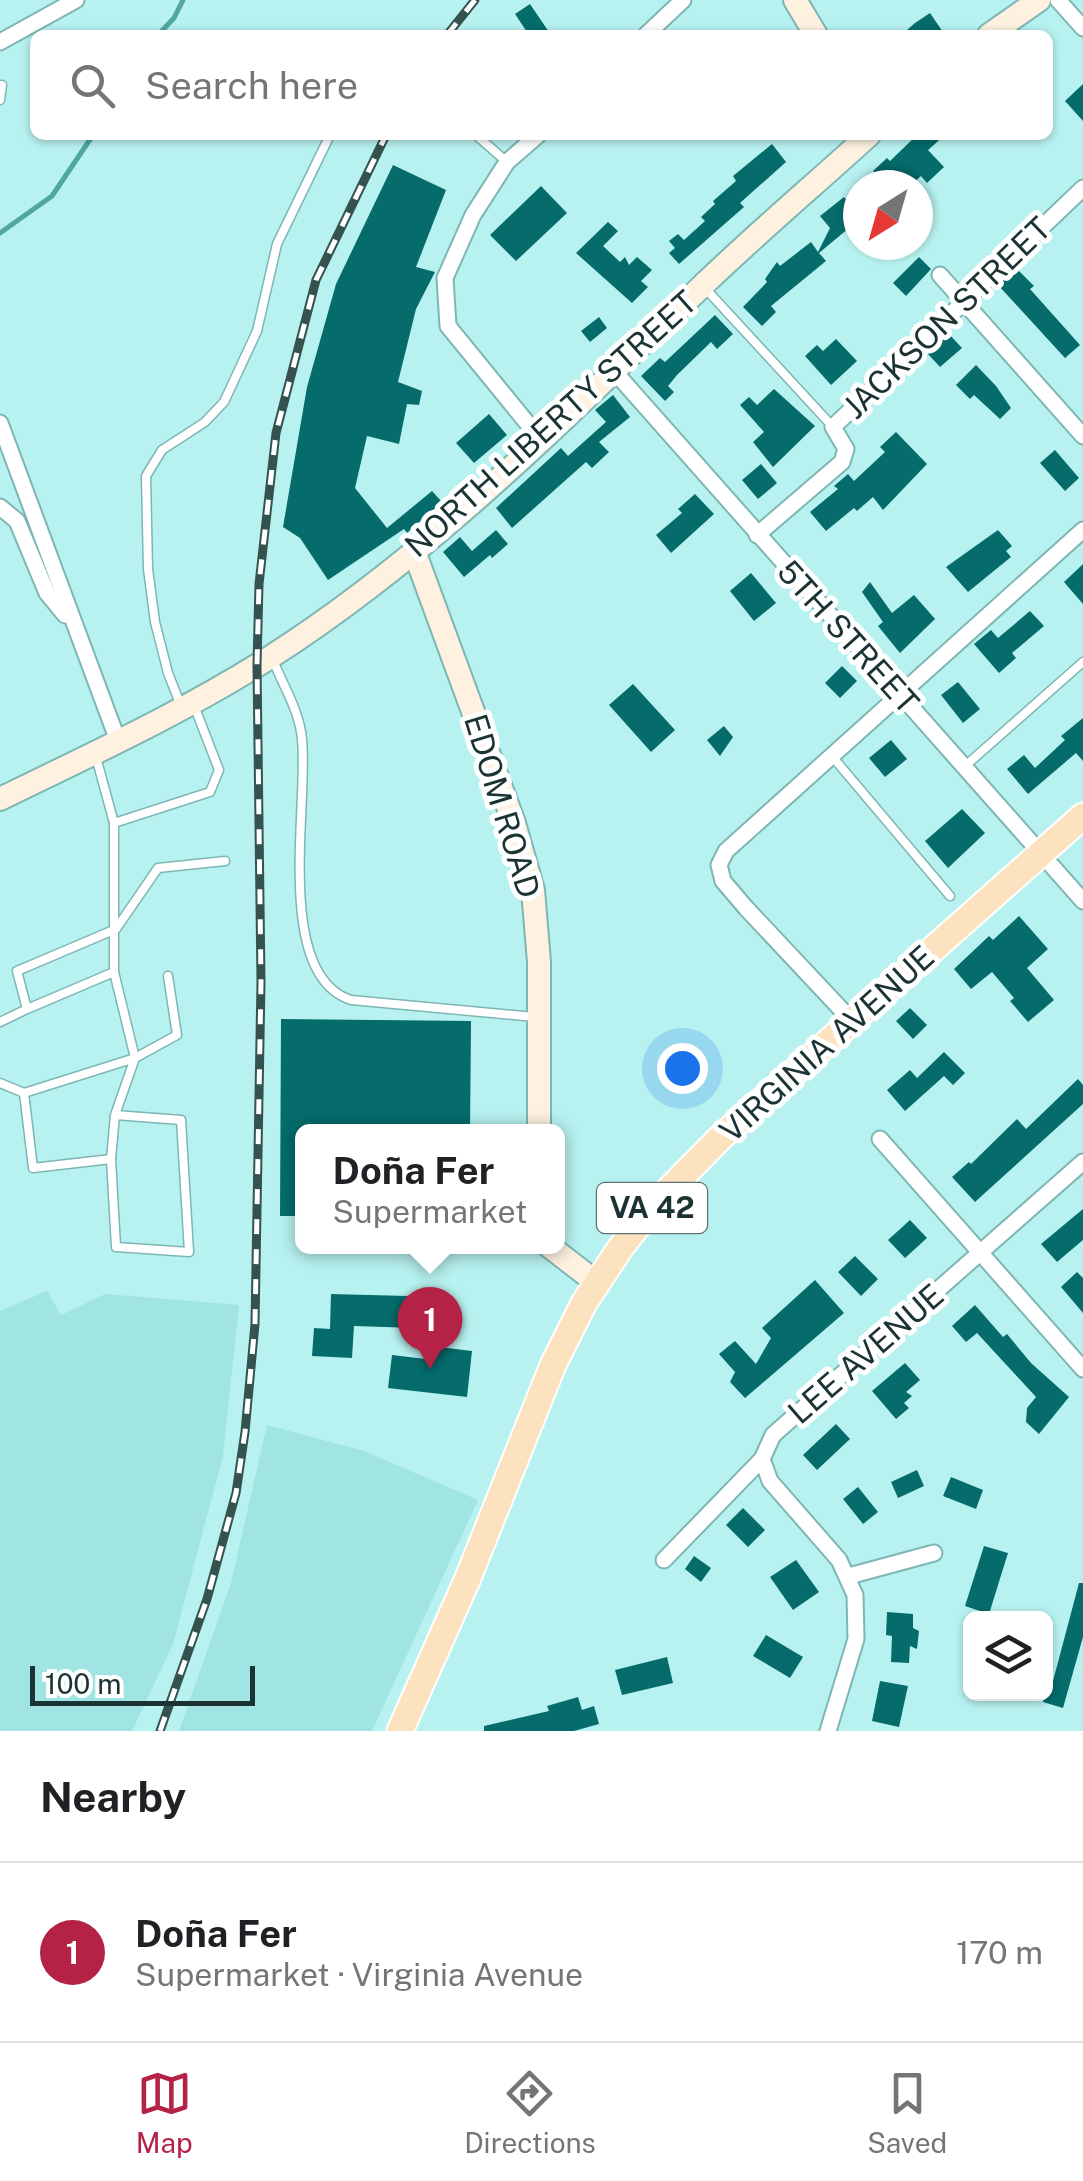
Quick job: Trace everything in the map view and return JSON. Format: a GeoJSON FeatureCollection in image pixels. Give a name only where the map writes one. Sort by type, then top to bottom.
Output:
{"type":"FeatureCollection","features":[{"type":"Feature","properties":{"kind":"main road","name":"VIRGINIA AVENUE"},"geometry":{"type":"LineString","coordinates":[[400,1731],[468,1578],[552,1365],[597,1283],[644,1218],[752,1108],[1083,816]]}},
{"type":"Feature","properties":{"kind":"street"},"geometry":{"type":"LineString","coordinates":[[0,42],[76,0]]}},
{"type":"Feature","properties":{"kind":"street"},"geometry":{"type":"LineString","coordinates":[[651,30],[683,0]]}},
{"type":"Feature","properties":{"kind":"street"},"geometry":{"type":"LineString","coordinates":[[795,0],[813,30]]}},
{"type":"Feature","properties":{"kind":"street"},"geometry":{"type":"LineString","coordinates":[[996,30],[1039,0]]}},
{"type":"Feature","properties":{"kind":"street"},"geometry":{"type":"LineString","coordinates":[[1058,0],[1083,28]]}},
{"type":"Feature","properties":{"kind":"street"},"geometry":{"type":"LineString","coordinates":[[532,140],[508,162],[473,215],[446,278],[448,326],[541,440]]}},
{"type":"Feature","properties":{"kind":"street","name":"NORTH LIBERTY STREET"},"geometry":{"type":"LineString","coordinates":[[0,798],[188,707],[272,656],[414,551],[503,477],[702,286],[863,140]]}},
{"type":"Feature","properties":{"kind":"street","name":"JACKSON STREET"},"geometry":{"type":"LineString","coordinates":[[757,535],[842,462],[846,449],[833,428],[1083,188]]}},
{"type":"Feature","properties":{"kind":"street"},"geometry":{"type":"LineString","coordinates":[[940,275],[1083,436]]}},
{"type":"Feature","properties":{"kind":"street","name":"5TH STREET"},"geometry":{"type":"LineString","coordinates":[[614,371],[1083,901]]}},
{"type":"Feature","properties":{"kind":"street"},"geometry":{"type":"LineString","coordinates":[[0,423],[118,741]]}},
{"type":"Feature","properties":{"kind":"street"},"geometry":{"type":"LineString","coordinates":[[0,507],[15,517],[47,593],[74,626]]}},
{"type":"Feature","properties":{"kind":"street"},"geometry":{"type":"LineString","coordinates":[[852,1022],[723,881],[719,865],[726,851],[830,754],[1083,530]]}},
{"type":"Feature","properties":{"kind":"street","name":"EDOM ROAD"},"geometry":{"type":"LineString","coordinates":[[414,551],[525,856],[538,935],[538,1124]]}},
{"type":"Feature","properties":{"kind":"street"},"geometry":{"type":"LineString","coordinates":[[880,1138],[1083,1369]]}},
{"type":"Feature","properties":{"kind":"street","name":"LEE AVENUE"},"geometry":{"type":"LineString","coordinates":[[664,1560],[762,1459],[773,1435],[1083,1162]]}},
{"type":"Feature","properties":{"kind":"street"},"geometry":{"type":"LineString","coordinates":[[559,1254],[597,1283]]}},
{"type":"Feature","properties":{"kind":"street"},"geometry":{"type":"LineString","coordinates":[[762,1459],[770,1481],[831,1550],[848,1576],[856,1600],[857,1630],[828,1731]]}},
{"type":"Feature","properties":{"kind":"street"},"geometry":{"type":"LineString","coordinates":[[848,1576],[934,1553]]}},
{"type":"Feature","properties":{"kind":"lane"},"geometry":{"type":"LineString","coordinates":[[0,100],[2,85]]}},
{"type":"Feature","properties":{"kind":"lane"},"geometry":{"type":"LineString","coordinates":[[114,824],[210,792],[219,770],[168,673],[155,622],[148,569],[146,476],[162,450],[205,422],[224,402],[257,330],[277,244],[328,140]]}},
{"type":"Feature","properties":{"kind":"lane"},"geometry":{"type":"LineString","coordinates":[[482,140],[508,162]]}},
{"type":"Feature","properties":{"kind":"lane"},"geometry":{"type":"LineString","coordinates":[[702,286],[833,428]]}},
{"type":"Feature","properties":{"kind":"lane"},"geometry":{"type":"LineString","coordinates":[[272,656],[297,714],[302,736],[298,858],[308,946],[319,978],[330,990],[351,1000],[539,1018]]}},
{"type":"Feature","properties":{"kind":"lane"},"geometry":{"type":"LineString","coordinates":[[964,767],[1083,662]]}},
{"type":"Feature","properties":{"kind":"lane"},"geometry":{"type":"LineString","coordinates":[[94,752],[114,824],[114,972],[135,1058],[115,1115],[110,1158],[116,1247],[189,1252],[181,1120],[115,1115]]}},
{"type":"Feature","properties":{"kind":"lane"},"geometry":{"type":"LineString","coordinates":[[830,754],[950,896]]}},
{"type":"Feature","properties":{"kind":"lane"},"geometry":{"type":"LineString","coordinates":[[27,1008],[17,970],[116,930],[158,868],[225,861]]}},
{"type":"Feature","properties":{"kind":"lane"},"geometry":{"type":"LineString","coordinates":[[0,1022],[114,972]]}},
{"type":"Feature","properties":{"kind":"lane"},"geometry":{"type":"LineString","coordinates":[[0,1083],[24,1093],[135,1058],[177,1034],[168,976]]}},
{"type":"Feature","properties":{"kind":"lane"},"geometry":{"type":"LineString","coordinates":[[24,1093],[32,1168],[110,1158]]}},
{"type":"Feature","properties":{"kind":"shaded area"},"geometry":{"type":"Polygon","coordinates":[[[47,1291],[61,1315],[105,1294],[239,1305],[223,1456],[173,1644],[132,1731],[0,1731],[0,1311],[47,1291]]]}},
{"type":"Feature","properties":{"kind":"shaded area"},"geometry":{"type":"Polygon","coordinates":[[[267,1425],[364,1451],[478,1500],[372,1731],[179,1731],[231,1583],[267,1425]]]}},
{"type":"Feature","properties":{"kind":"building"},"geometry":{"type":"Polygon","coordinates":[[[530,4],[548,30],[526,30],[515,14],[530,4]]]}},
{"type":"Feature","properties":{"kind":"building"},"geometry":{"type":"Polygon","coordinates":[[[930,13],[942,30],[907,30],[930,13]]]}},
{"type":"Feature","properties":{"kind":"building"},"geometry":{"type":"Polygon","coordinates":[[[1083,84],[1083,121],[1065,101],[1083,84]]]}},
{"type":"Feature","properties":{"kind":"building"},"geometry":{"type":"Polygon","coordinates":[[[912,140],[939,140],[928,150],[944,167],[933,177],[933,170],[874,170],[887,158],[890,161],[912,140]]]}},
{"type":"Feature","properties":{"kind":"building"},"geometry":{"type":"Polygon","coordinates":[[[772,144],[786,162],[740,203],[744,207],[679,264],[669,253],[675,248],[669,241],[678,234],[684,240],[705,221],[701,217],[736,181],[733,176],[772,144]]]}},
{"type":"Feature","properties":{"kind":"building"},"geometry":{"type":"Polygon","coordinates":[[[393,165],[446,190],[416,267],[435,272],[416,309],[398,382],[422,391],[419,405],[407,404],[399,444],[367,436],[355,488],[387,528],[432,491],[442,502],[407,533],[404,529],[328,580],[300,538],[283,527],[307,387],[336,284],[393,165]]]}},
{"type":"Feature","properties":{"kind":"building"},"geometry":{"type":"Polygon","coordinates":[[[541,186],[567,213],[516,261],[490,235],[541,186]]]}},
{"type":"Feature","properties":{"kind":"building"},"geometry":{"type":"Polygon","coordinates":[[[843,198],[843,233],[819,253],[826,261],[771,306],[776,312],[762,326],[743,307],[767,282],[765,279],[777,262],[780,266],[811,242],[818,252],[830,228],[820,216],[843,198]]]}},
{"type":"Feature","properties":{"kind":"building"},"geometry":{"type":"Polygon","coordinates":[[[608,222],[618,231],[603,246],[620,262],[625,257],[629,265],[637,257],[652,270],[641,281],[648,287],[632,303],[576,253],[608,222]]]}},
{"type":"Feature","properties":{"kind":"building"},"geometry":{"type":"Polygon","coordinates":[[[916,260],[922,260],[931,269],[906,296],[893,283],[916,260]]]}},
{"type":"Feature","properties":{"kind":"building"},"geometry":{"type":"Polygon","coordinates":[[[1016,268],[1080,345],[1065,358],[998,285],[1016,268]]]}},
{"type":"Feature","properties":{"kind":"building"},"geometry":{"type":"Polygon","coordinates":[[[715,315],[733,334],[717,349],[711,342],[677,375],[668,386],[674,392],[665,401],[641,376],[660,358],[665,362],[715,315]]]}},
{"type":"Feature","properties":{"kind":"building"},"geometry":{"type":"Polygon","coordinates":[[[599,317],[607,328],[590,342],[581,331],[599,317]]]}},
{"type":"Feature","properties":{"kind":"building"},"geometry":{"type":"Polygon","coordinates":[[[948,333],[962,348],[940,367],[927,353],[948,333]]]}},
{"type":"Feature","properties":{"kind":"building"},"geometry":{"type":"Polygon","coordinates":[[[836,339],[857,361],[831,385],[805,356],[817,345],[823,351],[836,339]]]}},
{"type":"Feature","properties":{"kind":"building"},"geometry":{"type":"Polygon","coordinates":[[[976,365],[1011,408],[1000,419],[974,395],[970,399],[956,385],[976,365]]]}},
{"type":"Feature","properties":{"kind":"building"},"geometry":{"type":"Polygon","coordinates":[[[774,389],[815,426],[773,467],[753,442],[764,432],[740,405],[749,397],[757,405],[774,389]]]}},
{"type":"Feature","properties":{"kind":"building"},"geometry":{"type":"Polygon","coordinates":[[[613,395],[630,417],[599,442],[609,452],[592,468],[586,462],[512,528],[496,508],[561,448],[568,456],[606,422],[595,410],[613,395]]]}},
{"type":"Feature","properties":{"kind":"building"},"geometry":{"type":"Polygon","coordinates":[[[489,414],[507,435],[474,463],[456,443],[489,414]]]}},
{"type":"Feature","properties":{"kind":"building"},"geometry":{"type":"Polygon","coordinates":[[[896,432],[927,464],[883,510],[873,497],[826,531],[810,512],[838,489],[834,486],[848,474],[854,481],[885,452],[880,447],[896,432]]]}},
{"type":"Feature","properties":{"kind":"building"},"geometry":{"type":"Polygon","coordinates":[[[1055,450],[1079,478],[1065,491],[1040,463],[1055,450]]]}},
{"type":"Feature","properties":{"kind":"building"},"geometry":{"type":"Polygon","coordinates":[[[761,464],[777,483],[758,499],[742,480],[761,464]]]}},
{"type":"Feature","properties":{"kind":"building"},"geometry":{"type":"Polygon","coordinates":[[[695,494],[714,514],[671,553],[656,535],[682,513],[678,509],[695,494]]]}},
{"type":"Feature","properties":{"kind":"building"},"geometry":{"type":"Polygon","coordinates":[[[496,530],[508,544],[464,577],[443,552],[460,537],[472,551],[496,530]]]}},
{"type":"Feature","properties":{"kind":"building"},"geometry":{"type":"Polygon","coordinates":[[[998,530],[1012,546],[1006,551],[1011,557],[968,592],[946,567],[998,530]]]}},
{"type":"Feature","properties":{"kind":"building"},"geometry":{"type":"Polygon","coordinates":[[[1083,564],[1083,604],[1064,582],[1083,564]]]}},
{"type":"Feature","properties":{"kind":"building"},"geometry":{"type":"Polygon","coordinates":[[[751,573],[776,603],[754,621],[730,591],[751,573]]]}},
{"type":"Feature","properties":{"kind":"building"},"geometry":{"type":"Polygon","coordinates":[[[870,582],[892,613],[914,595],[935,619],[900,653],[878,626],[883,622],[862,592],[870,582]]]}},
{"type":"Feature","properties":{"kind":"building"},"geometry":{"type":"Polygon","coordinates":[[[1030,611],[1044,626],[1012,653],[1016,658],[999,673],[974,644],[991,630],[998,638],[1030,611]]]}},
{"type":"Feature","properties":{"kind":"building"},"geometry":{"type":"Polygon","coordinates":[[[842,666],[857,681],[840,698],[825,683],[842,666]]]}},
{"type":"Feature","properties":{"kind":"building"},"geometry":{"type":"Polygon","coordinates":[[[958,682],[980,709],[963,723],[941,695],[958,682]]]}},
{"type":"Feature","properties":{"kind":"building"},"geometry":{"type":"Polygon","coordinates":[[[633,684],[675,730],[651,752],[609,705],[633,684]]]}},
{"type":"Feature","properties":{"kind":"building"},"geometry":{"type":"Polygon","coordinates":[[[1083,718],[1083,761],[1076,753],[1028,794],[1007,769],[1024,755],[1035,768],[1065,740],[1061,736],[1083,718]]]}},
{"type":"Feature","properties":{"kind":"building"},"geometry":{"type":"Polygon","coordinates":[[[724,726],[733,737],[720,756],[707,740],[724,726]]]}},
{"type":"Feature","properties":{"kind":"building"},"geometry":{"type":"Polygon","coordinates":[[[891,740],[907,759],[885,777],[869,758],[891,740]]]}},
{"type":"Feature","properties":{"kind":"building"},"geometry":{"type":"Polygon","coordinates":[[[962,809],[985,833],[948,868],[925,841],[962,809]]]}},
{"type":"Feature","properties":{"kind":"building"},"geometry":{"type":"Polygon","coordinates":[[[1019,916],[1048,949],[1027,968],[1054,1000],[1028,1022],[992,972],[971,989],[954,969],[989,936],[993,940],[1019,916]]]}},
{"type":"Feature","properties":{"kind":"building"},"geometry":{"type":"Polygon","coordinates":[[[910,1008],[927,1025],[913,1039],[896,1021],[910,1008]]]}},
{"type":"Feature","properties":{"kind":"building"},"geometry":{"type":"Polygon","coordinates":[[[281,1019],[471,1021],[470,1124],[295,1124],[295,1216],[280,1216],[281,1019]]]}},
{"type":"Feature","properties":{"kind":"building"},"geometry":{"type":"Polygon","coordinates":[[[944,1052],[965,1073],[953,1085],[944,1076],[905,1111],[887,1090],[910,1070],[917,1078],[944,1052]]]}},
{"type":"Feature","properties":{"kind":"building"},"geometry":{"type":"Polygon","coordinates":[[[1078,1079],[1083,1085],[1083,1104],[975,1202],[952,1177],[1017,1119],[1026,1129],[1078,1079]]]}},
{"type":"Feature","properties":{"kind":"building"},"geometry":{"type":"Polygon","coordinates":[[[1083,1209],[1083,1240],[1057,1262],[1041,1244],[1083,1209]]]}},
{"type":"Feature","properties":{"kind":"building"},"geometry":{"type":"Polygon","coordinates":[[[910,1220],[927,1238],[905,1258],[888,1240],[910,1220]]]}},
{"type":"Feature","properties":{"kind":"building"},"geometry":{"type":"Polygon","coordinates":[[[855,1256],[878,1279],[861,1296],[838,1272],[855,1256]]]}},
{"type":"Feature","properties":{"kind":"building"},"geometry":{"type":"Polygon","coordinates":[[[1077,1272],[1083,1278],[1083,1313],[1061,1287],[1077,1272]]]}},
{"type":"Feature","properties":{"kind":"building"},"geometry":{"type":"Polygon","coordinates":[[[815,1280],[844,1313],[745,1398],[730,1382],[735,1372],[719,1354],[735,1341],[756,1364],[771,1338],[762,1328],[815,1280]]]}},
{"type":"Feature","properties":{"kind":"building"},"geometry":{"type":"Polygon","coordinates":[[[331,1294],[446,1297],[446,1329],[354,1326],[352,1358],[312,1356],[314,1328],[330,1329],[331,1294]]]}},
{"type":"Feature","properties":{"kind":"building"},"geometry":{"type":"Polygon","coordinates":[[[975,1305],[1003,1337],[1007,1334],[1031,1363],[1069,1397],[1039,1434],[1026,1422],[1027,1408],[1036,1397],[977,1333],[966,1342],[952,1326],[975,1305]]]}},
{"type":"Feature","properties":{"kind":"building"},"geometry":{"type":"Polygon","coordinates":[[[439,1347],[472,1351],[467,1397],[388,1388],[392,1355],[434,1360],[439,1347]]]}},
{"type":"Feature","properties":{"kind":"building"},"geometry":{"type":"Polygon","coordinates":[[[905,1363],[920,1380],[906,1392],[912,1396],[904,1403],[909,1408],[896,1419],[872,1391],[905,1363]]]}},
{"type":"Feature","properties":{"kind":"building"},"geometry":{"type":"Polygon","coordinates":[[[836,1424],[850,1439],[817,1470],[803,1455],[836,1424]]]}},
{"type":"Feature","properties":{"kind":"building"},"geometry":{"type":"Polygon","coordinates":[[[917,1470],[924,1486],[898,1498],[891,1482],[917,1470]]]}},
{"type":"Feature","properties":{"kind":"building"},"geometry":{"type":"Polygon","coordinates":[[[951,1477],[983,1490],[976,1509],[943,1496],[951,1477]]]}},
{"type":"Feature","properties":{"kind":"building"},"geometry":{"type":"Polygon","coordinates":[[[858,1487],[878,1512],[863,1524],[843,1499],[858,1487]]]}},
{"type":"Feature","properties":{"kind":"building"},"geometry":{"type":"Polygon","coordinates":[[[743,1508],[765,1530],[748,1547],[726,1525],[743,1508]]]}},
{"type":"Feature","properties":{"kind":"building"},"geometry":{"type":"Polygon","coordinates":[[[984,1546],[1008,1553],[990,1611],[965,1606],[984,1546]]]}},
{"type":"Feature","properties":{"kind":"building"},"geometry":{"type":"Polygon","coordinates":[[[694,1556],[711,1568],[701,1582],[685,1569],[694,1556]]]}},
{"type":"Feature","properties":{"kind":"building"},"geometry":{"type":"Polygon","coordinates":[[[796,1560],[819,1592],[793,1610],[770,1577],[796,1560]]]}},
{"type":"Feature","properties":{"kind":"building"},"geometry":{"type":"Polygon","coordinates":[[[1079,1583],[1083,1583],[1083,1637],[1063,1708],[1043,1702],[1053,1701],[1053,1681],[1079,1583]]]}},
{"type":"Feature","properties":{"kind":"building"},"geometry":{"type":"Polygon","coordinates":[[[887,1612],[913,1614],[913,1628],[919,1631],[917,1649],[910,1646],[909,1663],[891,1662],[892,1636],[886,1635],[887,1612]]]}},
{"type":"Feature","properties":{"kind":"building"},"geometry":{"type":"Polygon","coordinates":[[[766,1635],[803,1657],[790,1678],[753,1656],[766,1635]]]}},
{"type":"Feature","properties":{"kind":"building"},"geometry":{"type":"Polygon","coordinates":[[[667,1657],[673,1683],[622,1695],[615,1670],[667,1657]]]}},
{"type":"Feature","properties":{"kind":"building"},"geometry":{"type":"Polygon","coordinates":[[[880,1681],[908,1686],[899,1727],[872,1721],[880,1681]]]}},
{"type":"Feature","properties":{"kind":"building"},"geometry":{"type":"Polygon","coordinates":[[[578,1697],[582,1710],[594,1706],[599,1724],[574,1731],[484,1731],[484,1726],[549,1711],[547,1706],[578,1697]]]}},
{"type":"Feature","properties":{"kind":"waterway"},"geometry":{"type":"LineString","coordinates":[[163,30],[183,0]]}},
{"type":"Feature","properties":{"kind":"waterway"},"geometry":{"type":"LineString","coordinates":[[0,233],[52,196],[90,140]]}},
{"type":"Feature","properties":{"kind":"railway"},"geometry":{"type":"LineString","coordinates":[[451,30],[475,0]]}},
{"type":"Feature","properties":{"kind":"railway"},"geometry":{"type":"LineString","coordinates":[[160,1731],[207,1599],[236,1493],[255,1324],[261,982],[257,665],[259,584],[276,433],[316,280],[384,140]]}},
{"type":"Feature","properties":{"kind":"place","name":"Doña Fer"},"geometry":{"type":"Point","coordinates":[430,1369]}}]}
